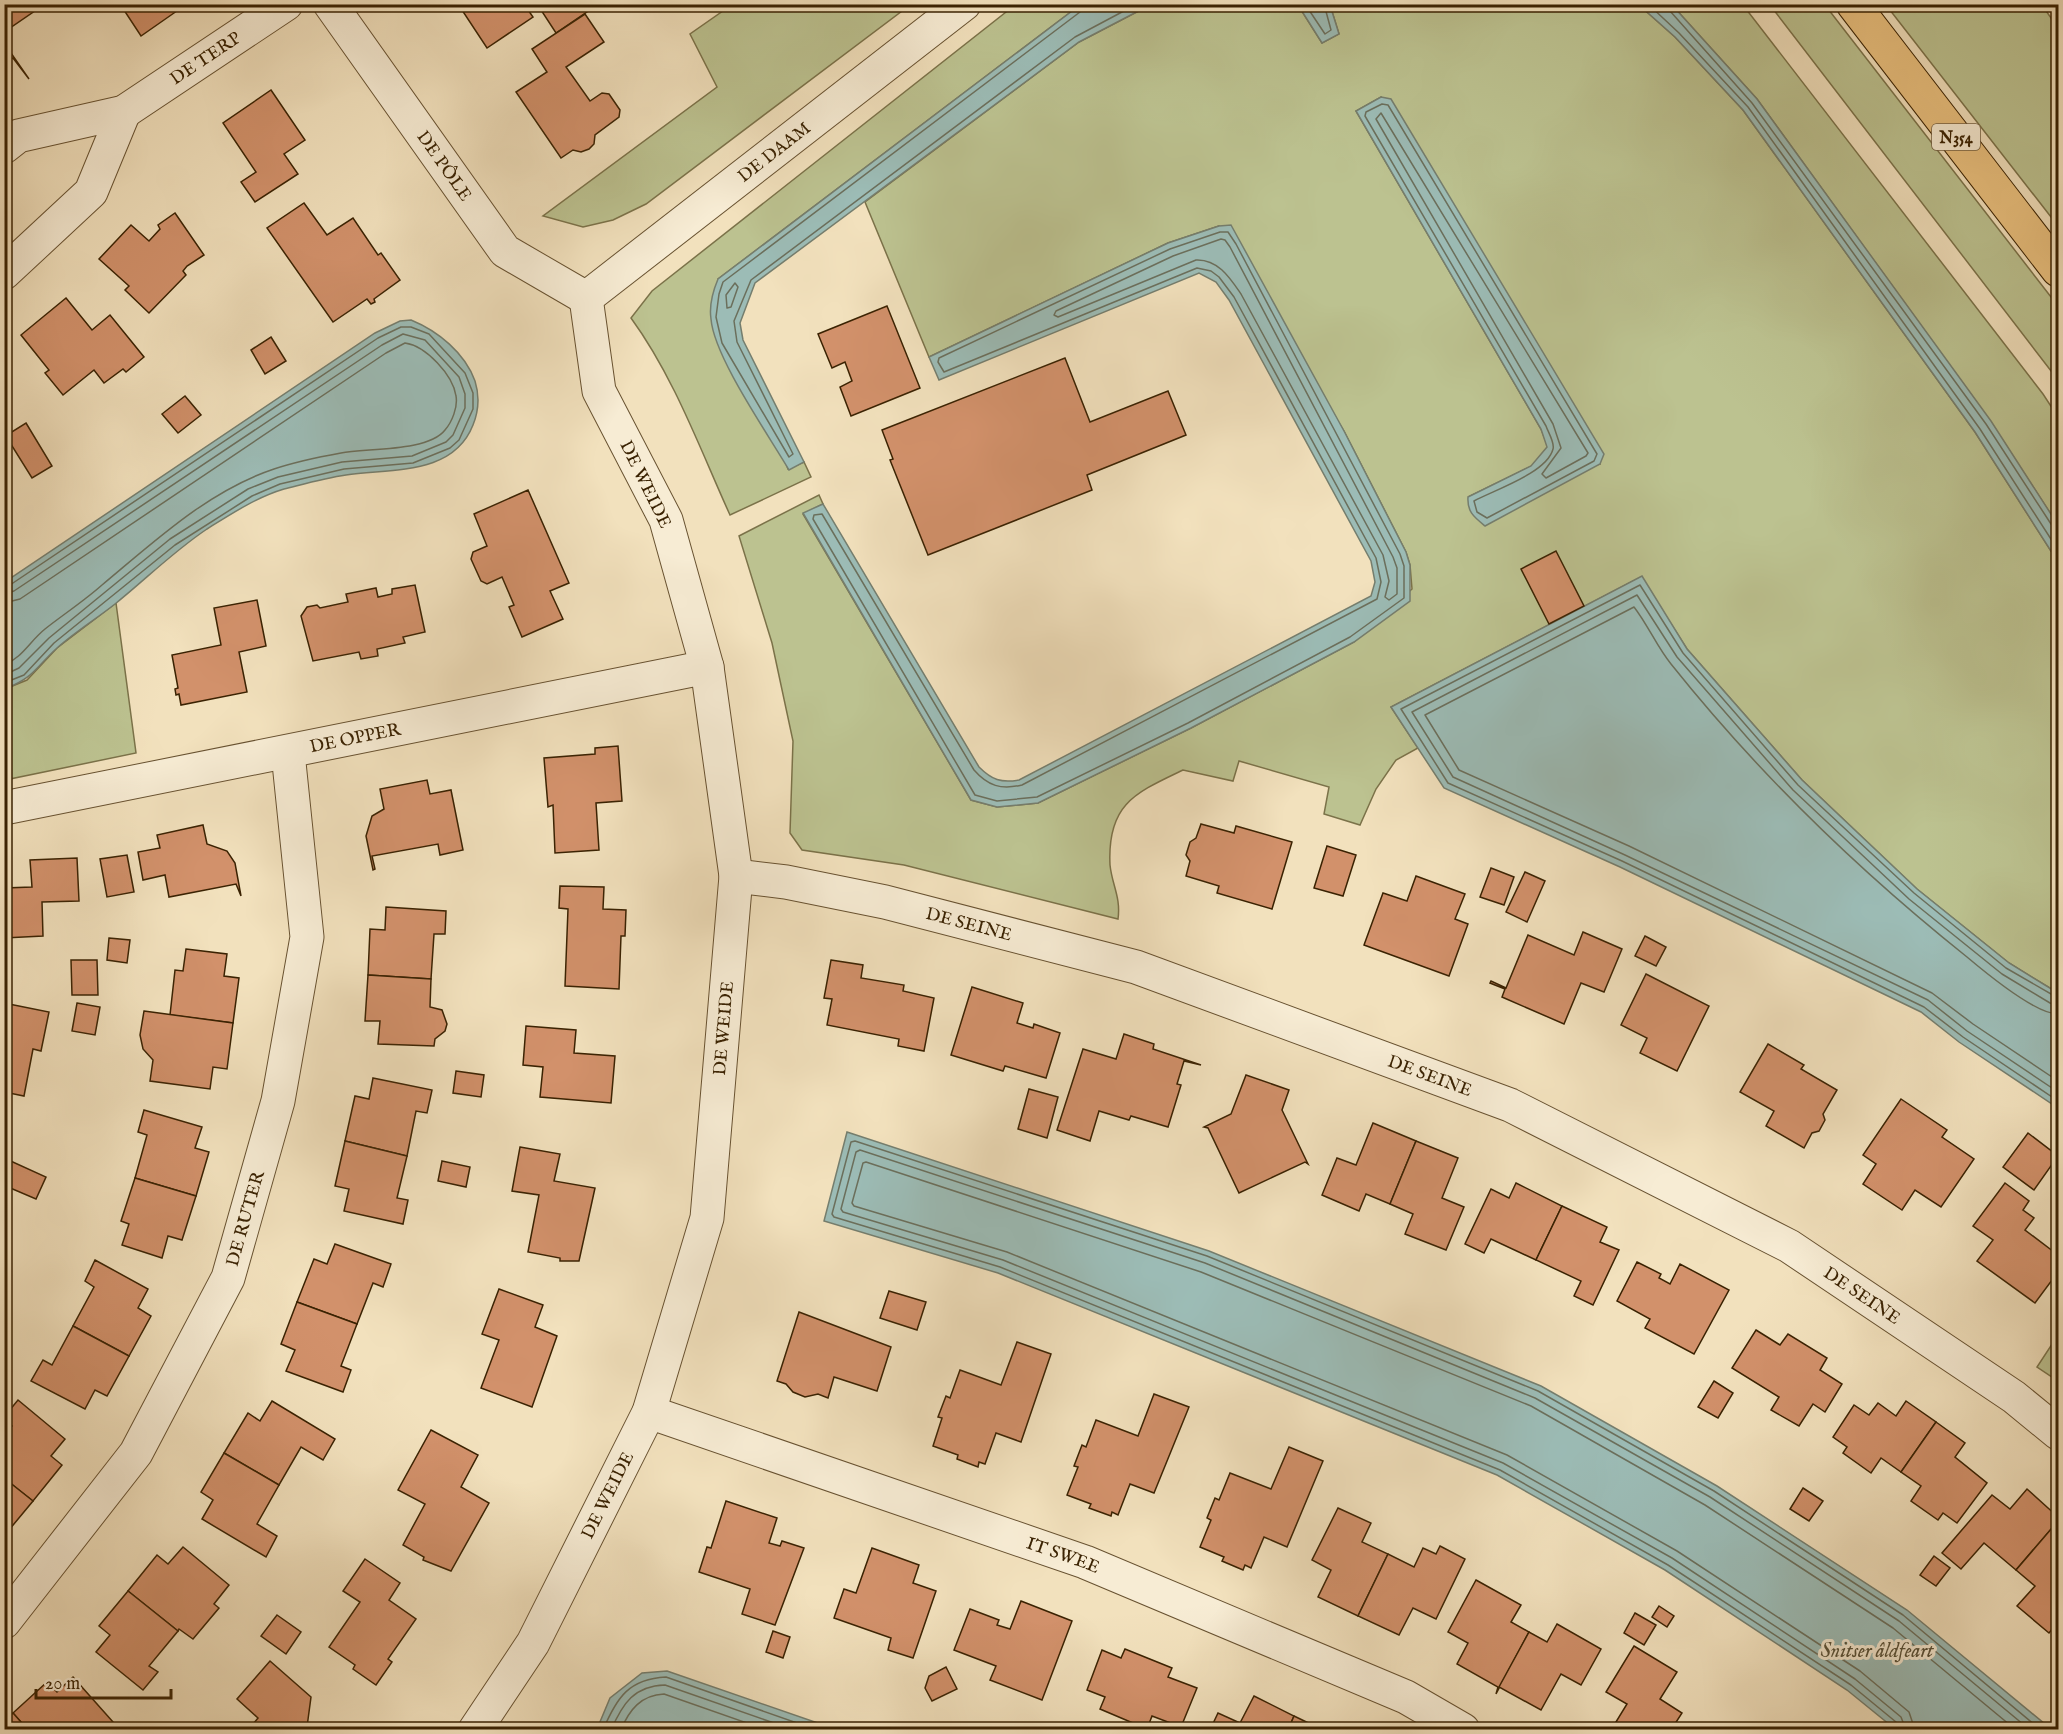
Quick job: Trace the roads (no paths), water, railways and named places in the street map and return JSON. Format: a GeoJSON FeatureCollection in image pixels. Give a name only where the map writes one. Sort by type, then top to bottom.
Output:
{"type":"FeatureCollection","features":[{"type":"Feature","properties":{"kind":"main road","name":"N354"},"geometry":{"type":"LineString","coordinates":[[1853,4],[2058,270]]}},
{"type":"Feature","properties":{"kind":"street","name":"DE TERP"},"geometry":{"type":"LineString","coordinates":[[4,147],[18,136],[124,112],[286,4]]}},
{"type":"Feature","properties":{"kind":"street","name":"DE PÔLE"},"geometry":{"type":"LineString","coordinates":[[330,4],[505,251],[586,298]]}},
{"type":"Feature","properties":{"kind":"street","name":"DE DAAM"},"geometry":{"type":"LineString","coordinates":[[586,298],[963,4]]}},
{"type":"Feature","properties":{"kind":"street"},"geometry":{"type":"LineString","coordinates":[[4,273],[91,192],[124,112]]}},
{"type":"Feature","properties":{"kind":"street","name":"DE WEIDE"},"geometry":{"type":"LineString","coordinates":[[474,1730],[533,1644],[649,1412],[707,1218],[736,876],[707,667],[666,520],[599,391],[586,298]]}},
{"type":"Feature","properties":{"kind":"street","name":"DE OPPER"},"geometry":{"type":"LineString","coordinates":[[4,808],[288,753],[707,667]]}},
{"type":"Feature","properties":{"kind":"street","name":"DE RUTER"},"geometry":{"type":"LineString","coordinates":[[4,1622],[136,1453],[228,1278],[278,1101],[307,937],[288,753]]}},
{"type":"Feature","properties":{"kind":"street","name":"DE SEINE"},"geometry":{"type":"LineString","coordinates":[[736,876],[786,882],[885,902],[1136,967],[1510,1104],[1789,1246],[2013,1397],[2058,1433]]}},
{"type":"Feature","properties":{"kind":"street","name":"IT SWEE"},"geometry":{"type":"LineString","coordinates":[[649,1412],[1085,1562],[1406,1697],[1463,1730]]}},
{"type":"Feature","properties":{"kind":"water"},"geometry":{"type":"Polygon","coordinates":[[[1080,5],[1150,5],[1079,42],[755,283],[740,323],[743,340],[804,462],[789,470],[731,374],[714,335],[711,309],[718,279],[1080,5]]]}},
{"type":"Feature","properties":{"kind":"water"},"geometry":{"type":"Polygon","coordinates":[[[1298,5],[1330,5],[1339,34],[1322,43],[1298,5]]]}},
{"type":"Feature","properties":{"kind":"water"},"geometry":{"type":"Polygon","coordinates":[[[1639,5],[1672,5],[1757,99],[1991,421],[2058,525],[2058,562],[1975,432],[1743,110],[1675,37],[1639,5]]]}},
{"type":"Feature","properties":{"kind":"water"},"geometry":{"type":"Polygon","coordinates":[[[1381,97],[1391,99],[1604,454],[1600,464],[1485,526],[1472,514],[1468,497],[1531,466],[1547,447],[1541,429],[1356,111],[1381,97]]]}},
{"type":"Feature","properties":{"kind":"water"},"geometry":{"type":"Polygon","coordinates":[[[1231,225],[1344,431],[1406,552],[1410,565],[1410,601],[1354,642],[1191,728],[1038,803],[997,807],[971,800],[803,513],[823,504],[979,767],[988,775],[1002,781],[1019,780],[1371,596],[1375,582],[1371,561],[1229,300],[1216,282],[1199,273],[939,380],[929,357],[1168,243],[1219,226],[1231,225]]]}},
{"type":"Feature","properties":{"kind":"water"},"geometry":{"type":"Polygon","coordinates":[[[411,320],[431,330],[449,344],[465,361],[475,381],[478,409],[464,442],[451,453],[436,461],[419,466],[330,478],[274,492],[254,501],[195,538],[115,604],[64,642],[29,676],[5,689],[5,582],[375,333],[400,321],[411,320]]]}},
{"type":"Feature","properties":{"kind":"water"},"geometry":{"type":"Polygon","coordinates":[[[1642,576],[1687,649],[1802,780],[1917,889],[2009,963],[2058,993],[2058,1108],[1959,1042],[1921,1012],[1620,867],[1444,788],[1391,707],[1642,576]]]}},
{"type":"Feature","properties":{"kind":"water","name":"Snitser âldfeart"},"geometry":{"type":"Polygon","coordinates":[[[847,1132],[1209,1251],[1541,1386],[1717,1486],[1907,1610],[2051,1729],[1895,1729],[1847,1690],[1665,1570],[1497,1475],[998,1273],[824,1221],[847,1132]]]}},
{"type":"Feature","properties":{"kind":"water"},"geometry":{"type":"Polygon","coordinates":[[[667,1671],[835,1729],[597,1729],[610,1698],[642,1673],[667,1671]]]}}]}
